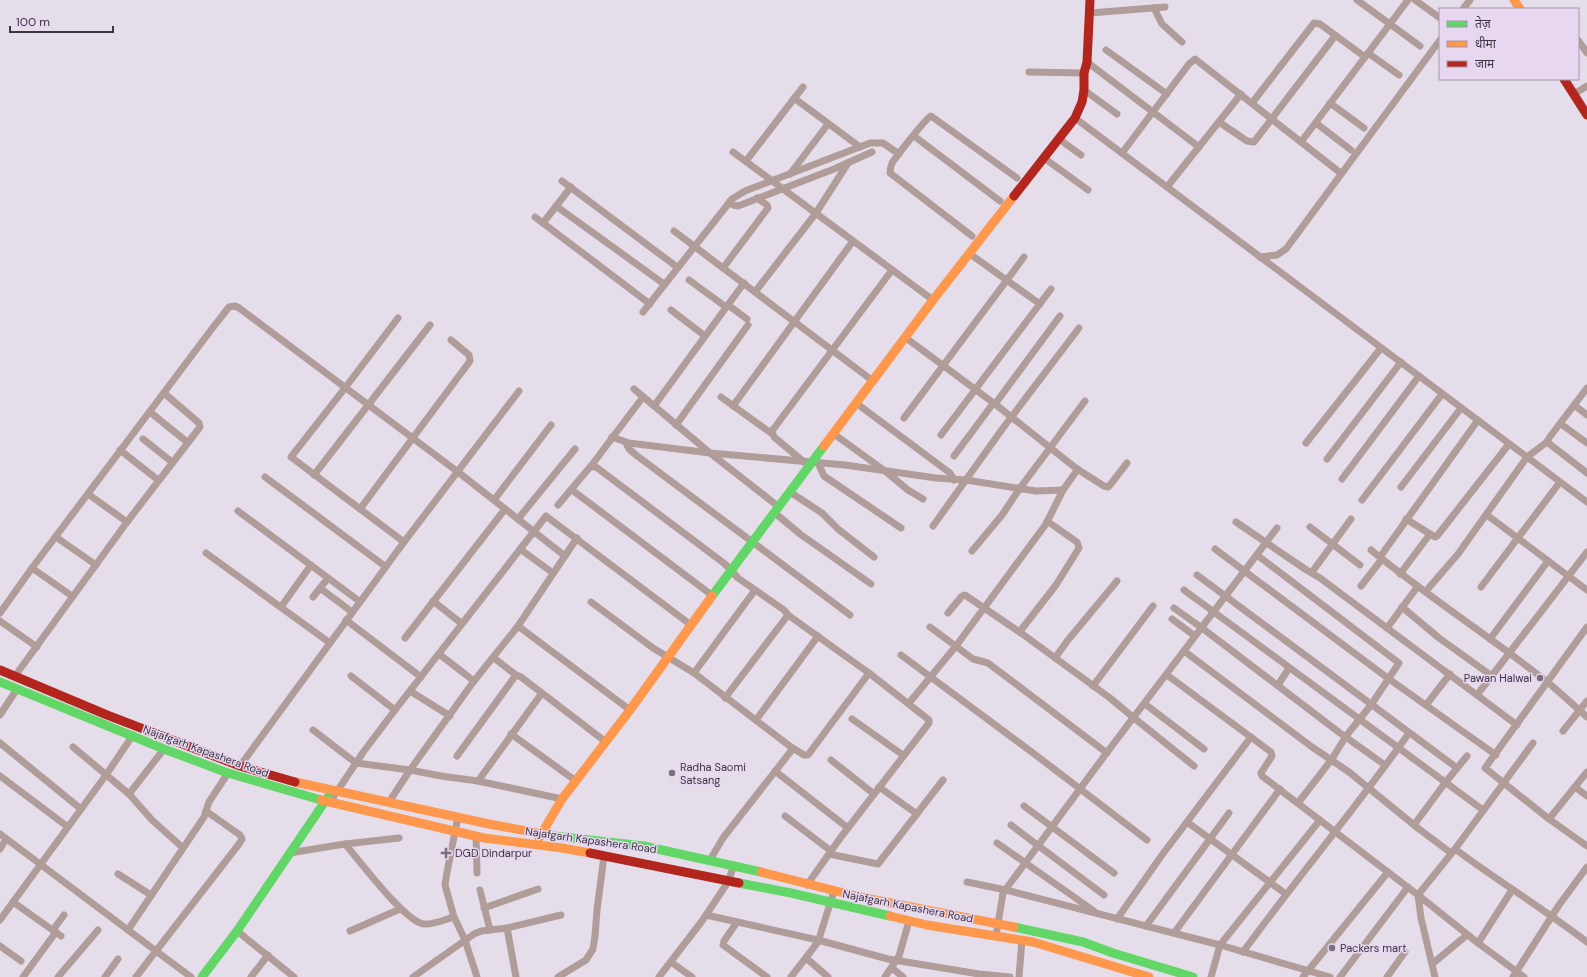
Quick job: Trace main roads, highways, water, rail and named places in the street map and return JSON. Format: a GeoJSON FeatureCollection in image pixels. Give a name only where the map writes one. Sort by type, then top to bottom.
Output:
{"type":"FeatureCollection","features":[{"type":"Feature","properties":{"kind":"main road"},"geometry":{"type":"LineString","coordinates":[[537,844],[562,799],[630,710],[731,570],[933,300],[1075,118],[1082,102],[1084,90],[1090,0]]}},
{"type":"Feature","properties":{"kind":"main road"},"geometry":{"type":"LineString","coordinates":[[1565,80],[1587,115]]}},
{"type":"Feature","properties":{"kind":"main road","name":"Najafgarh Kapashera Road"},"geometry":{"type":"LineString","coordinates":[[0,670],[85,706],[240,766],[335,791],[542,833],[644,846],[734,865],[834,891],[932,912],[1036,931],[1083,942],[1113,953],[1193,977]]}},
{"type":"Feature","properties":{"kind":"main road","name":"Najafgarh Kapashera Road"},"geometry":{"type":"LineString","coordinates":[[0,682],[133,735],[164,749],[228,773],[328,802],[476,836],[537,844],[604,856],[791,894],[908,921],[1033,942],[1149,977]]}},
{"type":"Feature","properties":{"kind":"main road"},"geometry":{"type":"LineString","coordinates":[[53,703],[58,694]]}},
{"type":"Feature","properties":{"kind":"main road"},"geometry":{"type":"LineString","coordinates":[[80,714],[85,706]]}},
{"type":"Feature","properties":{"kind":"main road"},"geometry":{"type":"LineString","coordinates":[[209,766],[214,756]]}},
{"type":"Feature","properties":{"kind":"main road"},"geometry":{"type":"LineString","coordinates":[[202,977],[335,791]]}},
{"type":"Feature","properties":{"kind":"main road"},"geometry":{"type":"LineString","coordinates":[[1033,942],[1036,931]]}},
{"type":"Feature","properties":{"kind":"place","name":"Pawan Halwai"},"geometry":{"type":"Point","coordinates":[1540,678]}},
{"type":"Feature","properties":{"kind":"place","name":"Radha Saomi Satsang"},"geometry":{"type":"Point","coordinates":[672,773]}},
{"type":"Feature","properties":{"kind":"place","name":"DGD Dindarpur"},"geometry":{"type":"Point","coordinates":[446,853]}},
{"type":"Feature","properties":{"kind":"place","name":"Packers mart"},"geometry":{"type":"Point","coordinates":[1332,948]}}]}
